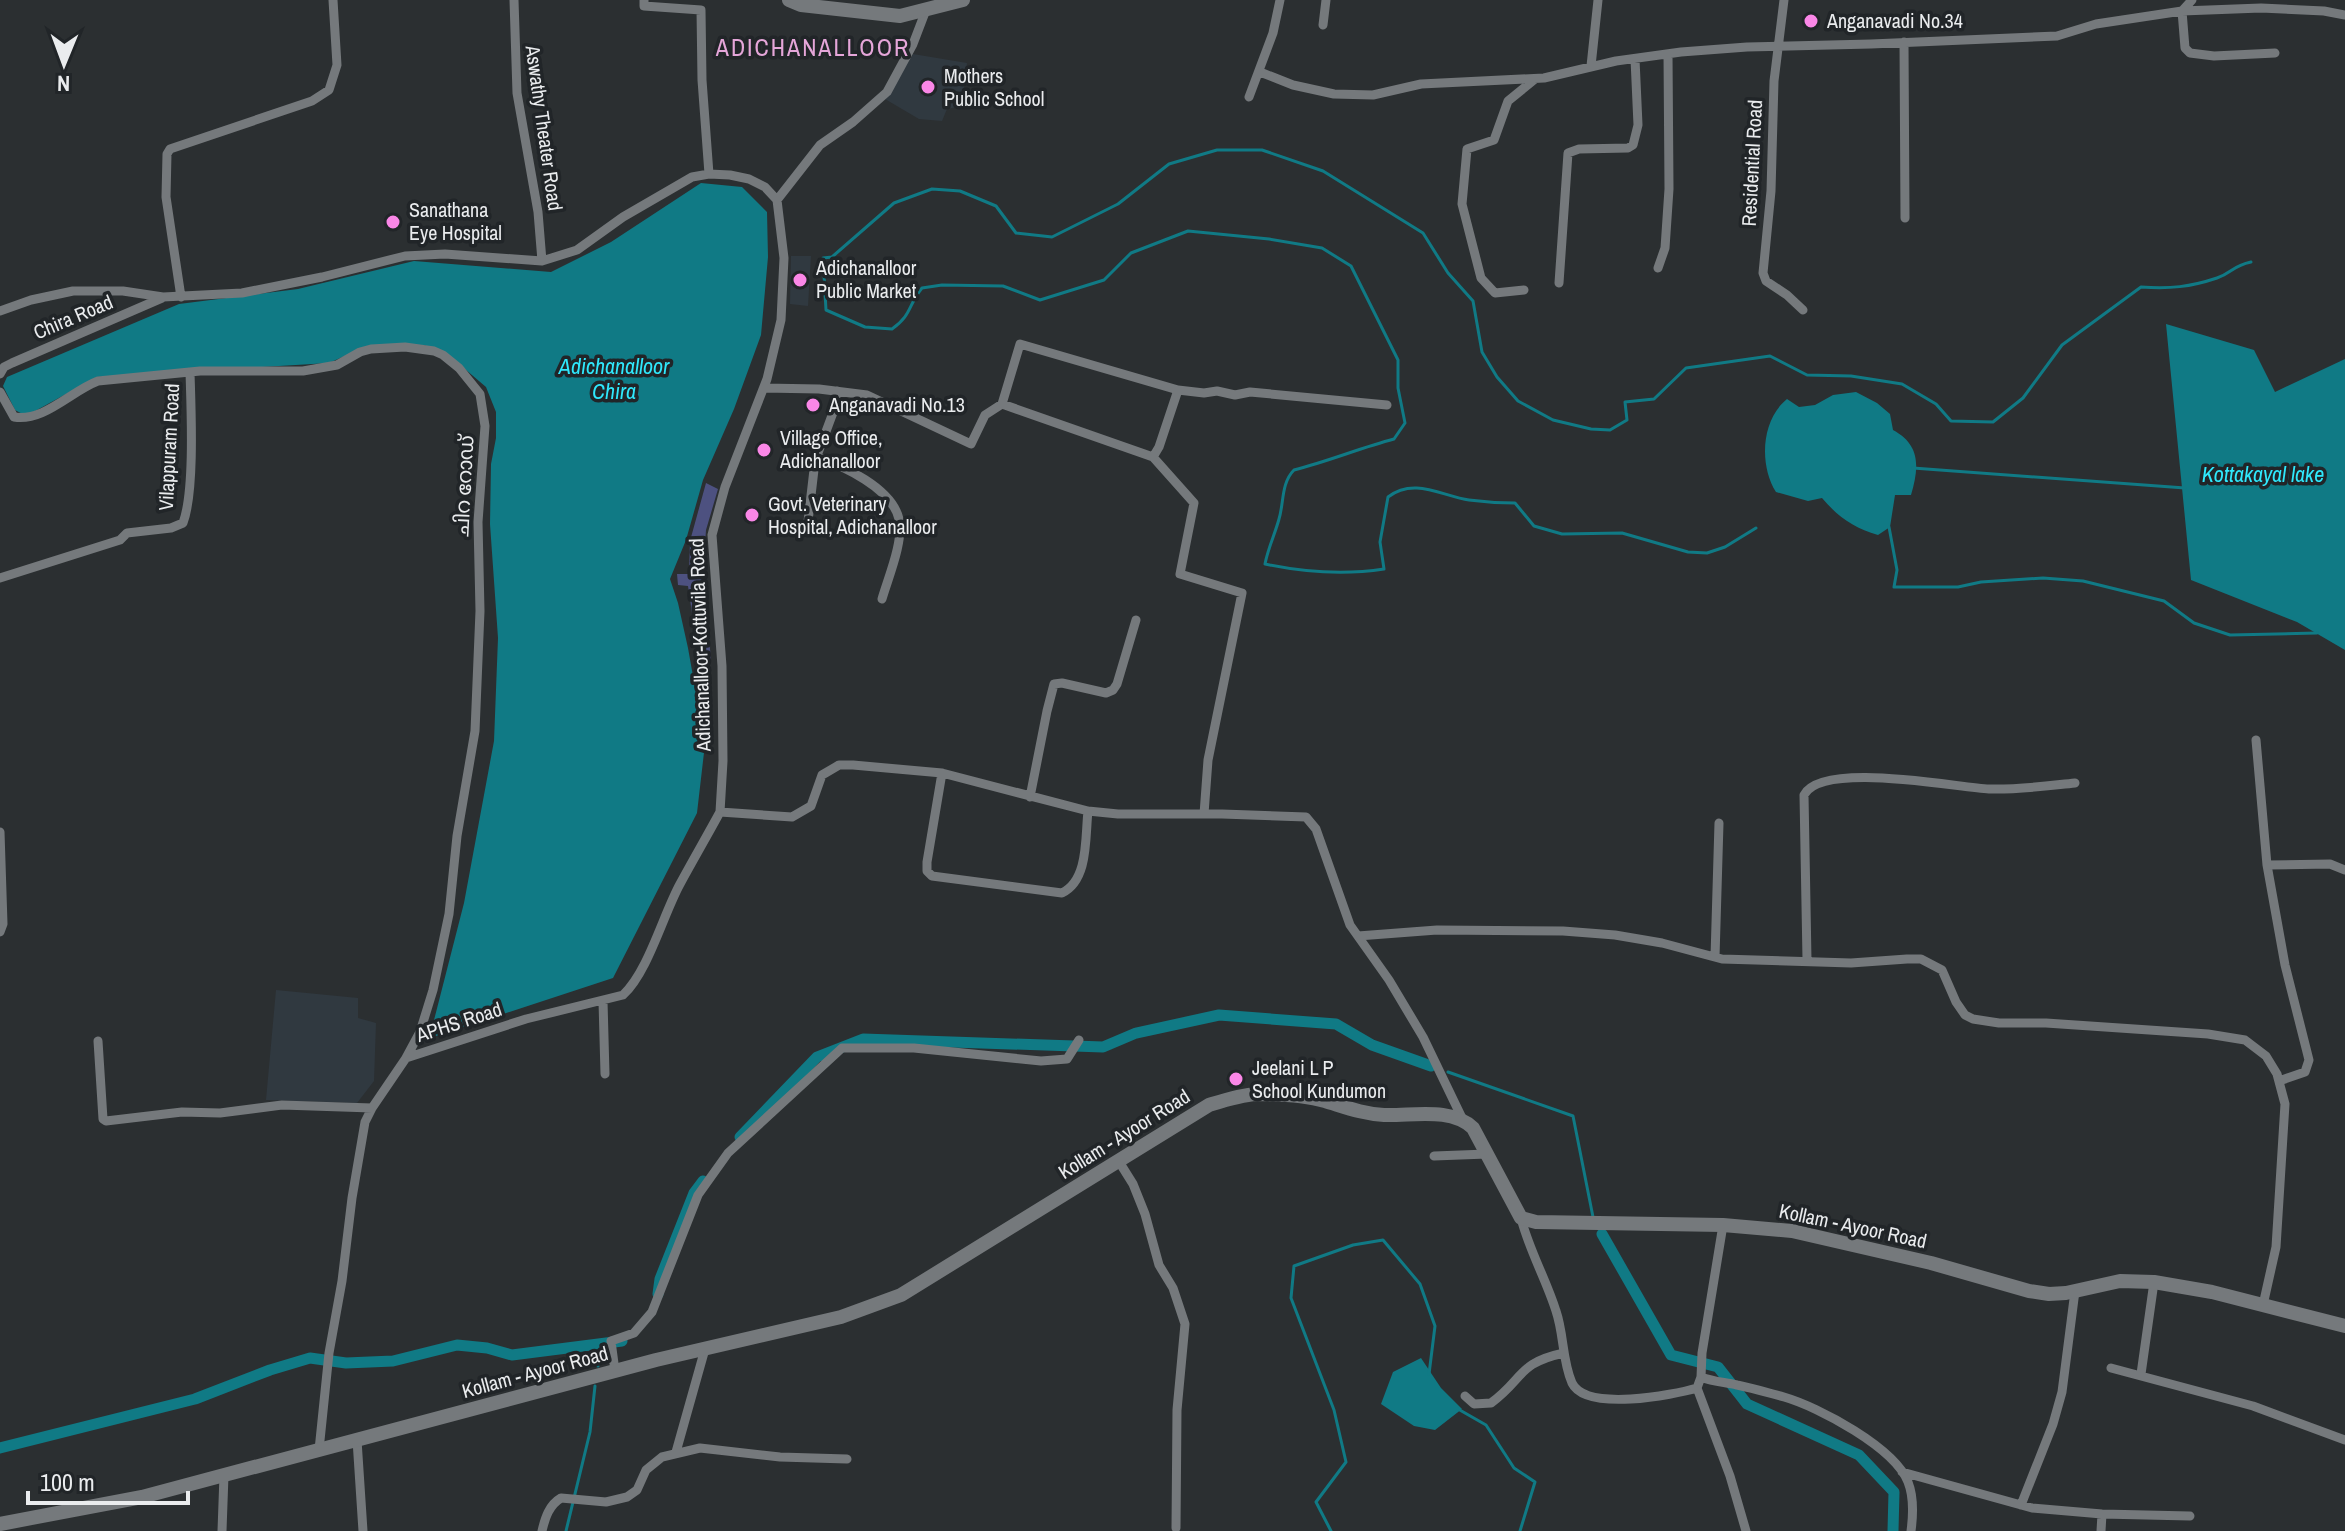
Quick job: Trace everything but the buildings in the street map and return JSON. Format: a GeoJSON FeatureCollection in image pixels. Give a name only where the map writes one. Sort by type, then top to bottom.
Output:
{"type":"FeatureCollection","features":[{"type":"Feature","properties":{"kind":"main road"},"geometry":{"type":"LineString","coordinates":[[789,0],[801,5],[900,16],[963,0]]}},
{"type":"Feature","properties":{"kind":"main road","name":"Kollam - Ayoor Road"},"geometry":{"type":"LineString","coordinates":[[0,1524],[142,1497],[615,1371],[841,1317],[901,1295],[1095,1177],[1188,1116],[1235,1097],[1288,1095],[1381,1115],[1462,1118]]}},
{"type":"Feature","properties":{"kind":"main road"},"geometry":{"type":"LineString","coordinates":[[1462,1118],[1473,1128],[1521,1218]]}},
{"type":"Feature","properties":{"kind":"main road","name":"Kollam - Ayoor Road"},"geometry":{"type":"LineString","coordinates":[[1521,1218],[1560,1224],[1723,1225],[1792,1231],[1931,1263],[2029,1291],[2049,1294],[2120,1281],[2154,1282],[2345,1326]]}},
{"type":"Feature","properties":{"kind":"street"},"geometry":{"type":"LineString","coordinates":[[181,297],[166,197],[167,154],[170,149],[312,101],[329,90],[337,65],[333,0]]}},
{"type":"Feature","properties":{"kind":"street","name":"Aswathy Theater Road"},"geometry":{"type":"LineString","coordinates":[[514,0],[517,93],[538,212],[542,261]]}},
{"type":"Feature","properties":{"kind":"street"},"geometry":{"type":"LineString","coordinates":[[644,0],[644,6],[653,8],[701,10],[702,80],[709,174]]}},
{"type":"Feature","properties":{"kind":"street"},"geometry":{"type":"LineString","coordinates":[[1249,97],[1277,20],[1280,0]]}},
{"type":"Feature","properties":{"kind":"street"},"geometry":{"type":"LineString","coordinates":[[1323,25],[1326,0]]}},
{"type":"Feature","properties":{"kind":"street"},"geometry":{"type":"LineString","coordinates":[[1591,66],[1598,0]]}},
{"type":"Feature","properties":{"kind":"street","name":"Residential Road"},"geometry":{"type":"LineString","coordinates":[[1784,0],[1774,81],[1771,191],[1763,273],[1766,281],[1803,310]]}},
{"type":"Feature","properties":{"kind":"street"},"geometry":{"type":"LineString","coordinates":[[2192,0],[2182,11],[2185,48],[2190,53],[2214,56],[2275,53]]}},
{"type":"Feature","properties":{"kind":"street"},"geometry":{"type":"LineString","coordinates":[[1260,72],[1293,85],[1334,94],[1373,95],[1421,84],[1535,79],[1591,66],[1668,54],[1780,46],[2057,36],[2130,17],[2182,11],[2261,8],[2345,15]]}},
{"type":"Feature","properties":{"kind":"street"},"geometry":{"type":"LineString","coordinates":[[0,311],[31,300],[73,291],[123,291],[163,297],[242,293],[405,256],[445,254],[542,261],[577,250],[623,217],[680,183],[709,174],[749,179],[765,187],[777,200],[820,145],[870,109],[887,92],[913,44],[926,10]]}},
{"type":"Feature","properties":{"kind":"street"},"geometry":{"type":"LineString","coordinates":[[1904,42],[1905,218]]}},
{"type":"Feature","properties":{"kind":"street"},"geometry":{"type":"LineString","coordinates":[[1658,268],[1665,248],[1669,189],[1668,54]]}},
{"type":"Feature","properties":{"kind":"street"},"geometry":{"type":"LineString","coordinates":[[1559,283],[1568,153],[1579,149],[1628,148],[1633,145],[1638,125],[1635,59]]}},
{"type":"Feature","properties":{"kind":"street"},"geometry":{"type":"LineString","coordinates":[[1524,290],[1495,293],[1481,278],[1462,204],[1467,149],[1494,140],[1508,101],[1535,79]]}},
{"type":"Feature","properties":{"kind":"street","name":"Adichanalloor-Kottuvila Road"},"geometry":{"type":"LineString","coordinates":[[720,812],[722,666],[712,535],[725,487],[764,388],[781,320],[784,258],[777,200]]}},
{"type":"Feature","properties":{"kind":"street","name":"Chira Road"},"geometry":{"type":"LineString","coordinates":[[0,374],[4,367],[12,363],[163,297]]}},
{"type":"Feature","properties":{"kind":"street"},"geometry":{"type":"LineString","coordinates":[[764,388],[867,395],[971,444],[985,415],[1002,404],[1020,344],[1178,390],[1217,391],[1235,395],[1250,392],[1387,405]]}},
{"type":"Feature","properties":{"kind":"street","name":"ചിറ റോഡ്"},"geometry":{"type":"LineString","coordinates":[[0,392],[14,417],[27,419],[98,381],[190,372],[303,371],[337,365],[371,349],[420,348],[443,355],[459,368],[480,394],[485,426],[478,522],[480,611],[475,731],[440,960],[420,1032],[406,1058]]}},
{"type":"Feature","properties":{"kind":"street","name":"Vilappuram Road"},"geometry":{"type":"LineString","coordinates":[[0,578],[107,545],[120,540],[127,533],[171,528],[183,523],[187,512],[190,453],[190,372]]}},
{"type":"Feature","properties":{"kind":"street"},"geometry":{"type":"LineString","coordinates":[[1153,457],[1178,390]]}},
{"type":"Feature","properties":{"kind":"street"},"geometry":{"type":"LineString","coordinates":[[807,530],[816,456],[834,410],[837,391]]}},
{"type":"Feature","properties":{"kind":"street"},"geometry":{"type":"LineString","coordinates":[[1002,404],[1153,457],[1194,503],[1180,574],[1242,593],[1208,760],[1204,814]]}},
{"type":"Feature","properties":{"kind":"street"},"geometry":{"type":"LineString","coordinates":[[816,456],[844,466],[874,487],[899,518],[899,540],[882,599]]}},
{"type":"Feature","properties":{"kind":"street"},"geometry":{"type":"LineString","coordinates":[[1030,797],[1054,684],[1106,693],[1113,690],[1136,620]]}},
{"type":"Feature","properties":{"kind":"street"},"geometry":{"type":"LineString","coordinates":[[2256,740],[2267,865],[2285,965],[2309,1060],[2305,1072],[2279,1081]]}},
{"type":"Feature","properties":{"kind":"street"},"geometry":{"type":"LineString","coordinates":[[720,812],[792,817],[811,806],[822,775],[839,765],[942,773],[1088,811],[1306,817],[1312,821],[1350,925],[1389,980],[1423,1037],[1462,1118]]}},
{"type":"Feature","properties":{"kind":"street"},"geometry":{"type":"LineString","coordinates":[[942,773],[927,862],[927,871],[932,876],[1062,893],[1071,889],[1079,878],[1088,811]]}},
{"type":"Feature","properties":{"kind":"street"},"geometry":{"type":"LineString","coordinates":[[1807,960],[1804,795],[1808,787],[1820,782],[1880,777],[1989,789],[2075,783]]}},
{"type":"Feature","properties":{"kind":"street","name":"APHS Road"},"geometry":{"type":"LineString","coordinates":[[319,1450],[329,1353],[365,1122],[372,1108],[406,1058],[526,1019],[623,995],[633,985],[680,884],[720,812]]}},
{"type":"Feature","properties":{"kind":"street"},"geometry":{"type":"LineString","coordinates":[[1715,957],[1719,823]]}},
{"type":"Feature","properties":{"kind":"street"},"geometry":{"type":"LineString","coordinates":[[0,832],[3,924],[0,932]]}},
{"type":"Feature","properties":{"kind":"street"},"geometry":{"type":"LineString","coordinates":[[2267,865],[2330,864],[2345,870]]}},
{"type":"Feature","properties":{"kind":"street"},"geometry":{"type":"LineString","coordinates":[[1358,936],[1437,930],[1563,931],[1662,943],[1715,957],[1851,963],[1921,959],[1942,970],[1956,1002],[1965,1015],[1973,1019],[1999,1023],[2101,1026],[2245,1040],[2266,1056],[2279,1081],[2285,1104],[2276,1247],[2263,1305]]}},
{"type":"Feature","properties":{"kind":"street"},"geometry":{"type":"LineString","coordinates":[[603,1001],[605,1074]]}},
{"type":"Feature","properties":{"kind":"street"},"geometry":{"type":"LineString","coordinates":[[615,1371],[611,1341],[634,1333],[652,1312],[698,1195],[705,1185],[728,1153],[842,1048],[914,1048],[1041,1061],[1067,1059],[1079,1040]]}},
{"type":"Feature","properties":{"kind":"street"},"geometry":{"type":"LineString","coordinates":[[98,1041],[101,1103],[106,1121],[282,1105],[372,1108]]}},
{"type":"Feature","properties":{"kind":"street"},"geometry":{"type":"LineString","coordinates":[[1434,1156],[1487,1154]]}},
{"type":"Feature","properties":{"kind":"street"},"geometry":{"type":"LineString","coordinates":[[1118,1160],[1133,1184],[1159,1265],[1173,1288],[1185,1324],[1177,1410],[1176,1528]]}},
{"type":"Feature","properties":{"kind":"street"},"geometry":{"type":"LineString","coordinates":[[1521,1218],[1558,1315],[1564,1353],[1572,1384],[1577,1389],[1593,1396],[1657,1397],[1697,1388]]}},
{"type":"Feature","properties":{"kind":"street"},"geometry":{"type":"LineString","coordinates":[[1723,1225],[1697,1388],[1730,1476],[1746,1531]]}},
{"type":"Feature","properties":{"kind":"street"},"geometry":{"type":"LineString","coordinates":[[2141,1374],[2154,1282]]}},
{"type":"Feature","properties":{"kind":"street"},"geometry":{"type":"LineString","coordinates":[[2021,1505],[2053,1424],[2062,1392],[2075,1291]]}},
{"type":"Feature","properties":{"kind":"street"},"geometry":{"type":"LineString","coordinates":[[676,1452],[705,1349]]}},
{"type":"Feature","properties":{"kind":"street"},"geometry":{"type":"LineString","coordinates":[[1465,1396],[1474,1404],[1491,1403],[1529,1364],[1564,1353]]}},
{"type":"Feature","properties":{"kind":"street"},"geometry":{"type":"LineString","coordinates":[[2111,1368],[2253,1406],[2345,1440]]}},
{"type":"Feature","properties":{"kind":"street"},"geometry":{"type":"LineString","coordinates":[[1701,1377],[1804,1403],[1877,1447],[1896,1462],[1908,1481],[1912,1500],[1911,1531]]}},
{"type":"Feature","properties":{"kind":"street"},"geometry":{"type":"LineString","coordinates":[[357,1440],[363,1531]]}},
{"type":"Feature","properties":{"kind":"street"},"geometry":{"type":"LineString","coordinates":[[542,1531],[545,1517],[554,1502],[561,1498],[606,1502],[627,1497],[637,1490],[646,1470],[662,1457],[676,1452],[700,1448],[780,1457],[847,1459]]}},
{"type":"Feature","properties":{"kind":"street"},"geometry":{"type":"LineString","coordinates":[[1902,1472],[2021,1505],[2102,1514],[2190,1516]]}},
{"type":"Feature","properties":{"kind":"street"},"geometry":{"type":"LineString","coordinates":[[222,1531],[224,1475]]}},
{"type":"Feature","properties":{"kind":"street"},"geometry":{"type":"LineString","coordinates":[[2101,1531],[2102,1514]]}},
{"type":"Feature","properties":{"kind":"shaded area","name":"Mothers Public School"},"geometry":{"type":"Polygon","coordinates":[[[913,54],[967,63],[962,106],[947,109],[942,121],[919,119],[885,99],[913,54]]]}},
{"type":"Feature","properties":{"kind":"shaded area","name":"Adichanalloor Public Market"},"geometry":{"type":"Polygon","coordinates":[[[791,256],[811,256],[808,306],[790,304],[791,256]]]}},
{"type":"Feature","properties":{"kind":"shaded area"},"geometry":{"type":"Polygon","coordinates":[[[706,483],[718,489],[706,530],[703,572],[711,660],[699,660],[688,586],[678,585],[677,574],[689,574],[690,541],[706,483]]]}},
{"type":"Feature","properties":{"kind":"shaded area"},"geometry":{"type":"Polygon","coordinates":[[[276,990],[358,998],[358,1018],[376,1023],[374,1081],[357,1103],[266,1100],[276,990]]]}},
{"type":"Feature","properties":{"kind":"water","name":"Adichanalloor Chira"},"geometry":{"type":"Polygon","coordinates":[[[701,183],[742,187],[767,212],[768,257],[761,335],[734,409],[703,480],[686,540],[670,579],[688,648],[705,744],[697,813],[613,978],[436,1036],[433,1024],[464,903],[494,741],[498,638],[490,524],[496,412],[486,387],[452,358],[424,345],[367,346],[329,363],[97,377],[26,416],[15,410],[3,386],[7,377],[179,304],[298,289],[414,261],[551,272],[611,242],[701,183]]]}},
{"type":"Feature","properties":{"kind":"water","name":"Kottakayal lake"},"geometry":{"type":"Polygon","coordinates":[[[2166,324],[2254,350],[2275,392],[2345,359],[2345,650],[2297,622],[2191,580],[2166,324]]]}},
{"type":"Feature","properties":{"kind":"water"},"geometry":{"type":"Polygon","coordinates":[[[1856,392],[1890,414],[1893,430],[1909,443],[1916,458],[1916,476],[1911,495],[1895,495],[1890,527],[1878,535],[1847,521],[1822,498],[1808,501],[1776,492],[1765,456],[1765,443],[1772,419],[1787,399],[1799,407],[1815,405],[1833,395],[1856,392]]]}},
{"type":"Feature","properties":{"kind":"water"},"geometry":{"type":"Polygon","coordinates":[[[1421,1358],[1441,1388],[1462,1409],[1435,1430],[1414,1426],[1381,1404],[1393,1372],[1421,1358]]]}},
{"type":"Feature","properties":{"kind":"waterway"},"geometry":{"type":"LineString","coordinates":[[1756,528],[1725,547],[1707,553],[1688,552],[1622,533],[1562,534],[1534,526],[1515,503],[1469,500],[1408,488],[1388,497],[1380,542],[1384,569],[1324,572],[1265,564],[1285,487],[1294,470],[1394,439],[1405,423],[1398,388],[1398,360],[1351,266],[1322,248],[1188,231],[1131,253],[1104,280],[1040,300],[1003,286],[942,285],[922,288],[907,314],[892,329],[865,327],[826,310],[823,258],[832,257],[894,203],[932,189],[960,191],[996,206],[1016,233],[1052,237],[1118,204],[1169,164],[1217,150],[1262,150],[1323,171],[1423,233],[1448,273],[1473,301],[1482,352],[1497,377],[1518,401],[1553,420],[1610,430],[1627,420],[1625,402],[1654,399],[1686,368],[1770,356],[1807,375],[1851,376],[1902,384],[1936,404],[1951,421],[1993,422],[2023,398],[2062,345],[2141,287],[2198,283],[2251,262]]}},
{"type":"Feature","properties":{"kind":"waterway"},"geometry":{"type":"LineString","coordinates":[[1913,468],[2185,488]]}},
{"type":"Feature","properties":{"kind":"waterway"},"geometry":{"type":"LineString","coordinates":[[1889,527],[1897,570],[1894,587],[1958,587],[1981,582],[2043,578],[2083,581],[2164,601],[2194,623],[2230,635],[2317,633]]}},
{"type":"Feature","properties":{"kind":"waterway"},"geometry":{"type":"LineString","coordinates":[[740,1137],[817,1057],[863,1039],[1103,1047],[1136,1033],[1219,1015],[1336,1024],[1372,1045],[1431,1066]]}},
{"type":"Feature","properties":{"kind":"waterway"},"geometry":{"type":"LineString","coordinates":[[1448,1072],[1573,1116],[1593,1217]]}},
{"type":"Feature","properties":{"kind":"waterway"},"geometry":{"type":"LineString","coordinates":[[658,1294],[660,1279],[694,1193],[703,1181]]}},
{"type":"Feature","properties":{"kind":"waterway"},"geometry":{"type":"LineString","coordinates":[[1602,1234],[1671,1355],[1718,1367],[1747,1404],[1859,1455],[1894,1492],[1893,1531]]}},
{"type":"Feature","properties":{"kind":"waterway"},"geometry":{"type":"LineString","coordinates":[[1331,1531],[1316,1502],[1346,1462],[1334,1410],[1291,1298],[1294,1266],[1353,1245],[1383,1240],[1420,1284],[1435,1326],[1429,1374]]}},
{"type":"Feature","properties":{"kind":"waterway"},"geometry":{"type":"LineString","coordinates":[[0,1448],[195,1399],[310,1358],[346,1363],[393,1361],[457,1345],[487,1348],[512,1355],[622,1341]]}},
{"type":"Feature","properties":{"kind":"waterway"},"geometry":{"type":"LineString","coordinates":[[598,1366],[601,1345]]}},
{"type":"Feature","properties":{"kind":"waterway"},"geometry":{"type":"LineString","coordinates":[[566,1531],[590,1432],[595,1386]]}},
{"type":"Feature","properties":{"kind":"waterway"},"geometry":{"type":"LineString","coordinates":[[1458,1409],[1486,1425],[1514,1468],[1535,1482],[1520,1531]]}},
{"type":"Feature","properties":{"kind":"place","name":"Anganavadi No.34"},"geometry":{"type":"Point","coordinates":[1811,21]}},
{"type":"Feature","properties":{"kind":"place","name":"Mothers Public School"},"geometry":{"type":"Point","coordinates":[928,87]}},
{"type":"Feature","properties":{"kind":"place","name":"Sanathana Eye Hospital"},"geometry":{"type":"Point","coordinates":[393,222]}},
{"type":"Feature","properties":{"kind":"place","name":"Adichanalloor Public Market"},"geometry":{"type":"Point","coordinates":[800,280]}},
{"type":"Feature","properties":{"kind":"place","name":"Anganavadi No.13"},"geometry":{"type":"Point","coordinates":[813,405]}},
{"type":"Feature","properties":{"kind":"place","name":"Village Office, Adichanalloor"},"geometry":{"type":"Point","coordinates":[764,450]}},
{"type":"Feature","properties":{"kind":"place","name":"Govt. Veterinary Hospital, Adichanalloor"},"geometry":{"type":"Point","coordinates":[752,515]}},
{"type":"Feature","properties":{"kind":"place","name":"Jeelani L P School Kundumon"},"geometry":{"type":"Point","coordinates":[1236,1079]}},
{"type":"Feature","properties":{"kind":"district","name":"ADICHANALLOOR"},"geometry":{"type":"Point","coordinates":[813,48]}}]}
